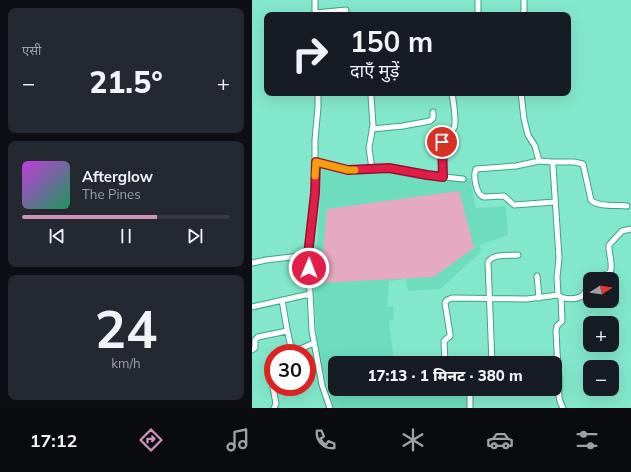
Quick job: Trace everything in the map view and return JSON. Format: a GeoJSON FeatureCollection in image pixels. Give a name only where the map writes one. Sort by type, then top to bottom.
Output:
{"type":"FeatureCollection","features":[{"type":"Feature","properties":{"kind":"street"},"geometry":{"type":"LineString","coordinates":[[315,0],[315,12]]}},
{"type":"Feature","properties":{"kind":"street"},"geometry":{"type":"LineString","coordinates":[[478,0],[478,12]]}},
{"type":"Feature","properties":{"kind":"street"},"geometry":{"type":"LineString","coordinates":[[524,0],[524,12]]}},
{"type":"Feature","properties":{"kind":"street"},"geometry":{"type":"LineString","coordinates":[[330,12],[346,10]]}},
{"type":"Feature","properties":{"kind":"street"},"geometry":{"type":"LineString","coordinates":[[318,96],[315,140],[315,193],[308,255],[312,331],[322,385],[330,408]]}},
{"type":"Feature","properties":{"kind":"street"},"geometry":{"type":"LineString","coordinates":[[371,96],[373,125],[369,148],[372,169]]}},
{"type":"Feature","properties":{"kind":"street"},"geometry":{"type":"LineString","coordinates":[[443,177],[442,139],[452,130],[454,124],[452,96]]}},
{"type":"Feature","properties":{"kind":"street"},"geometry":{"type":"LineString","coordinates":[[522,96],[524,118],[528,135],[535,146],[539,162]]}},
{"type":"Feature","properties":{"kind":"street"},"geometry":{"type":"LineString","coordinates":[[372,129],[403,126],[430,121],[433,118],[433,112]]}},
{"type":"Feature","properties":{"kind":"street"},"geometry":{"type":"LineString","coordinates":[[316,162],[348,170],[389,168],[427,175],[463,179]]}},
{"type":"Feature","properties":{"kind":"street"},"geometry":{"type":"LineString","coordinates":[[555,202],[514,205],[504,196],[484,198],[479,195],[478,192],[475,174],[476,169],[516,166],[539,162],[574,162],[583,164],[590,200],[592,202],[598,204],[627,206]]}},
{"type":"Feature","properties":{"kind":"street"},"geometry":{"type":"LineString","coordinates":[[552,162],[559,258],[557,277],[562,321],[557,326],[556,356]]}},
{"type":"Feature","properties":{"kind":"street"},"geometry":{"type":"LineString","coordinates":[[610,272],[612,267],[609,245],[622,231],[631,229]]}},
{"type":"Feature","properties":{"kind":"street"},"geometry":{"type":"LineString","coordinates":[[252,263],[308,255]]}},
{"type":"Feature","properties":{"kind":"street"},"geometry":{"type":"LineString","coordinates":[[492,356],[488,266],[490,259],[496,256],[518,256]]}},
{"type":"Feature","properties":{"kind":"street"},"geometry":{"type":"LineString","coordinates":[[537,276],[539,298]]}},
{"type":"Feature","properties":{"kind":"street"},"geometry":{"type":"LineString","coordinates":[[252,307],[310,294]]}},
{"type":"Feature","properties":{"kind":"street"},"geometry":{"type":"LineString","coordinates":[[444,356],[444,341],[450,336],[445,301],[448,299],[490,300],[559,296],[574,298],[583,295]]}},
{"type":"Feature","properties":{"kind":"street"},"geometry":{"type":"LineString","coordinates":[[282,300],[290,344]]}},
{"type":"Feature","properties":{"kind":"street"},"geometry":{"type":"LineString","coordinates":[[252,350],[258,336],[287,331]]}},
{"type":"Feature","properties":{"kind":"street"},"geometry":{"type":"LineString","coordinates":[[310,344],[314,342]]}},
{"type":"Feature","properties":{"kind":"street"},"geometry":{"type":"LineString","coordinates":[[274,408],[276,404],[275,396]]}},
{"type":"Feature","properties":{"kind":"street"},"geometry":{"type":"LineString","coordinates":[[470,396],[470,408]]}},
{"type":"Feature","properties":{"kind":"street"},"geometry":{"type":"LineString","coordinates":[[558,396],[563,408]]}},
{"type":"Feature","properties":{"kind":"shaded area"},"geometry":{"type":"Polygon","coordinates":[[[322,166],[351,172],[388,167],[456,181],[470,178],[476,208],[506,206],[508,235],[480,245],[481,252],[440,289],[408,291],[406,279],[389,281],[387,307],[393,306],[394,319],[389,321],[393,356],[328,356],[328,387],[318,351],[314,295],[322,166]]]}},
{"type":"Feature","properties":{"kind":"shaded area"},"geometry":{"type":"Polygon","coordinates":[[[459,191],[474,248],[433,277],[320,283],[327,209],[459,191]]]}},
{"type":"Feature","properties":{"kind":"shaded area"},"geometry":{"type":"Polygon","coordinates":[[[331,396],[474,396],[471,408],[334,408],[331,396]]]}},
{"type":"Feature","properties":{"kind":"slow traffic"},"geometry":{"type":"LineString","coordinates":[[315,176],[316,162],[348,170],[355,170]]}},
{"type":"Feature","properties":{"kind":"route"},"geometry":{"type":"LineString","coordinates":[[309,268],[308,255],[315,193],[316,162],[348,170],[386,167],[443,177],[442,142]]}}]}
